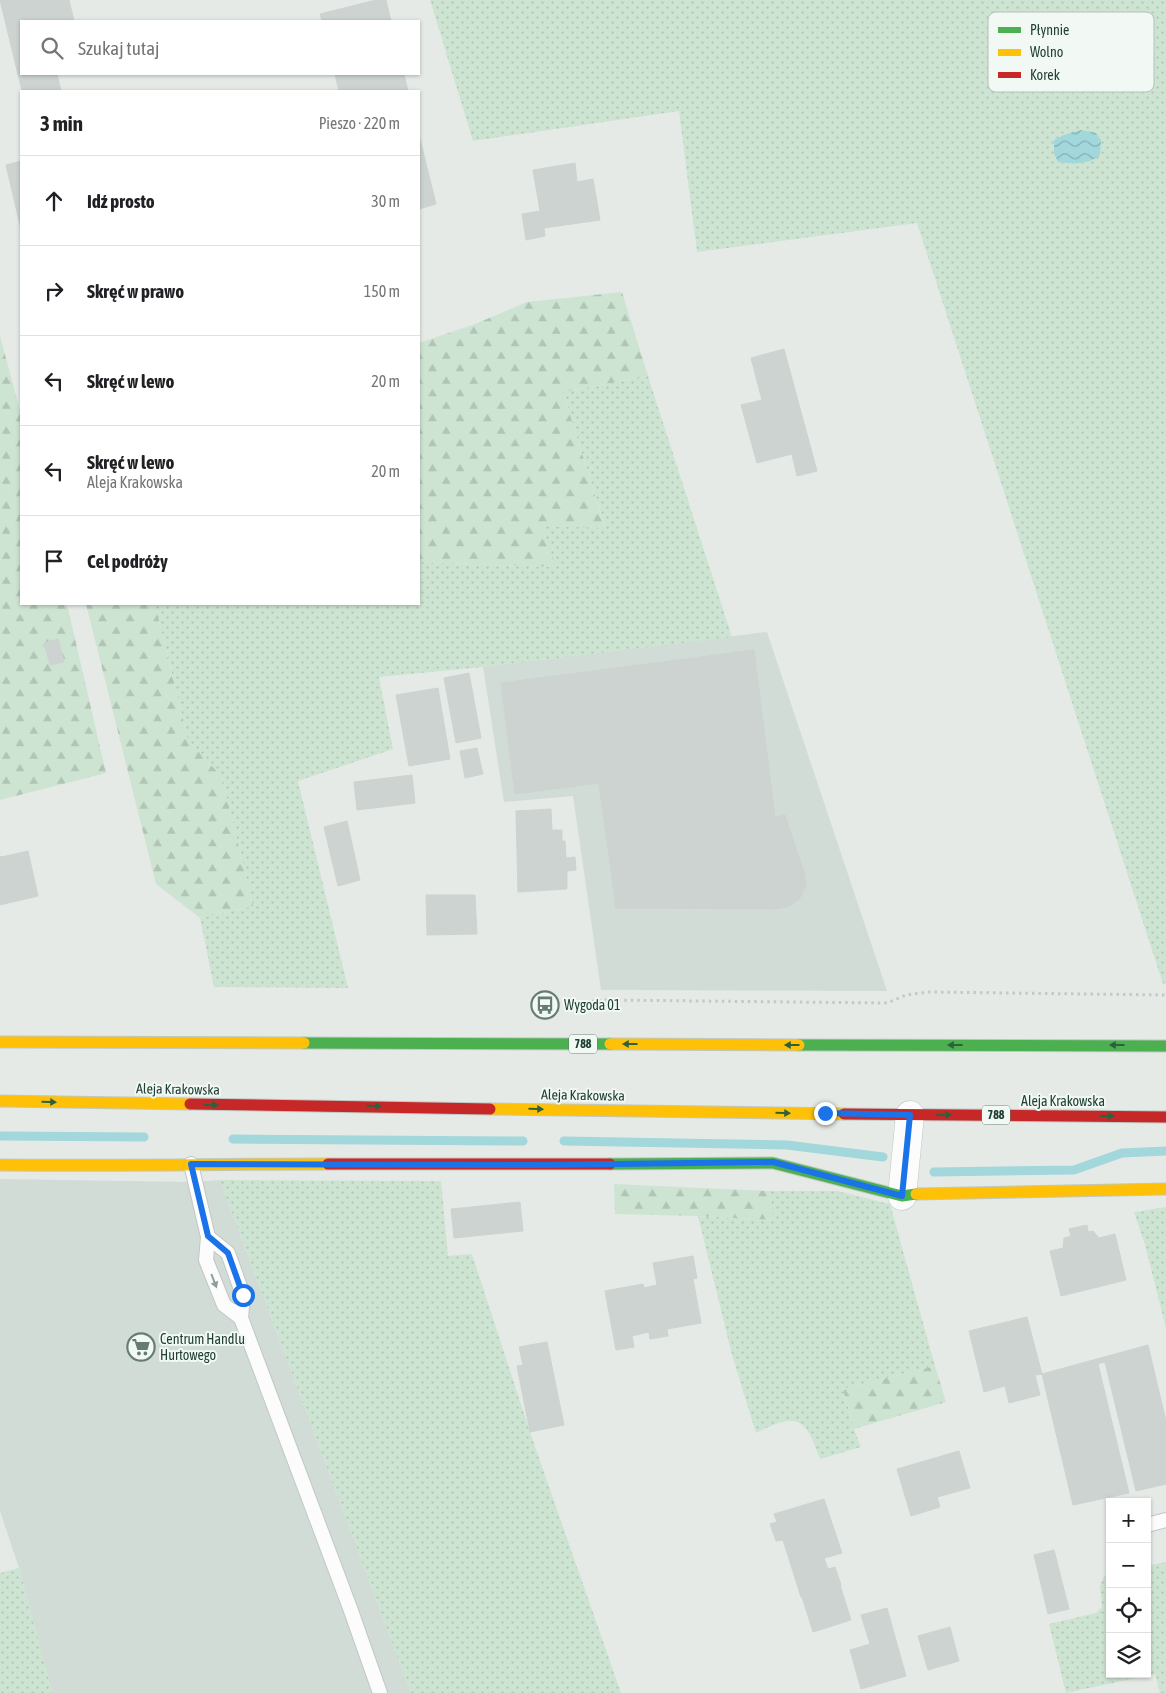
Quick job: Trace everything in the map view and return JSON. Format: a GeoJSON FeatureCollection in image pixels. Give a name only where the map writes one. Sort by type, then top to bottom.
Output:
{"type":"FeatureCollection","features":[{"type":"Feature","properties":{"kind":"main road","name":"788"},"geometry":{"type":"LineString","coordinates":[[0,1042],[1166,1046]]}},
{"type":"Feature","properties":{"kind":"main road","name":"Aleja Krakowska"},"geometry":{"type":"LineString","coordinates":[[0,1101],[910,1115],[1166,1116]]}},
{"type":"Feature","properties":{"kind":"main road"},"geometry":{"type":"LineString","coordinates":[[0,1165],[543,1165],[773,1162],[902,1196],[920,1193],[1166,1189]]}},
{"type":"Feature","properties":{"kind":"street"},"geometry":{"type":"LineString","coordinates":[[902,1196],[910,1115]]}},
{"type":"Feature","properties":{"kind":"lane"},"geometry":{"type":"LineString","coordinates":[[191,1164],[208,1236],[206,1260],[224,1305],[241,1318]]}},
{"type":"Feature","properties":{"kind":"lane"},"geometry":{"type":"LineString","coordinates":[[208,1236],[228,1253],[243,1295],[241,1318],[380,1693]]}},
{"type":"Feature","properties":{"kind":"lane"},"geometry":{"type":"LineString","coordinates":[[1151,1524],[1166,1520]]}},
{"type":"Feature","properties":{"kind":"path"},"geometry":{"type":"LineString","coordinates":[[566,1004],[605,1000],[887,1004],[906,995],[929,992],[1166,994]]}},
{"type":"Feature","properties":{"kind":"shaded area"},"geometry":{"type":"Polygon","coordinates":[[[767,632],[887,991],[601,990],[573,796],[504,802],[483,667],[767,632]]]}},
{"type":"Feature","properties":{"kind":"shaded area","name":"Centrum Handlu Hurtowego"},"geometry":{"type":"Polygon","coordinates":[[[0,1179],[194,1182],[220,1180],[411,1693],[52,1693],[19,1568],[0,1511],[0,1179]]]}},
{"type":"Feature","properties":{"kind":"green space"},"geometry":{"type":"Polygon","coordinates":[[[430,0],[1166,0],[1166,984],[1163,984],[917,223],[697,252],[679,111],[473,141],[430,0]]]}},
{"type":"Feature","properties":{"kind":"green space"},"geometry":{"type":"Polygon","coordinates":[[[622,292],[648,376],[563,392],[605,528],[542,526],[556,567],[420,562],[420,343],[475,324],[527,302],[622,292]]]}},
{"type":"Feature","properties":{"kind":"green space"},"geometry":{"type":"Polygon","coordinates":[[[0,336],[20,410],[20,605],[67,605],[106,773],[0,800],[0,336]]]}},
{"type":"Feature","properties":{"kind":"green space"},"geometry":{"type":"Polygon","coordinates":[[[648,376],[732,637],[483,667],[379,677],[393,749],[298,781],[348,988],[214,987],[200,918],[253,906],[222,777],[188,740],[155,605],[420,605],[420,562],[555,567],[542,526],[605,527],[563,392],[648,376]]]}},
{"type":"Feature","properties":{"kind":"green space"},"geometry":{"type":"Polygon","coordinates":[[[86,605],[155,605],[188,740],[222,777],[253,906],[200,918],[156,884],[86,605]]]}},
{"type":"Feature","properties":{"kind":"green space"},"geometry":{"type":"Polygon","coordinates":[[[220,1180],[441,1181],[448,1256],[472,1254],[530,1432],[621,1693],[411,1693],[220,1180]]]}},
{"type":"Feature","properties":{"kind":"green space"},"geometry":{"type":"Polygon","coordinates":[[[614,1184],[769,1191],[775,1220],[615,1214],[614,1184]]]}},
{"type":"Feature","properties":{"kind":"green space"},"geometry":{"type":"Polygon","coordinates":[[[769,1191],[837,1191],[890,1204],[935,1366],[843,1389],[861,1447],[820,1459],[809,1434],[804,1426],[798,1422],[781,1422],[756,1433],[732,1355],[698,1216],[774,1220],[769,1191]]]}},
{"type":"Feature","properties":{"kind":"green space"},"geometry":{"type":"Polygon","coordinates":[[[1166,1207],[1166,1328],[1145,1245],[1134,1212],[1166,1207]]]}},
{"type":"Feature","properties":{"kind":"green space"},"geometry":{"type":"Polygon","coordinates":[[[935,1366],[946,1402],[854,1429],[843,1389],[935,1366]]]}},
{"type":"Feature","properties":{"kind":"green space"},"geometry":{"type":"Polygon","coordinates":[[[1166,1562],[1166,1693],[1160,1693],[1155,1674],[1151,1675],[1151,1565],[1166,1562]]]}},
{"type":"Feature","properties":{"kind":"green space"},"geometry":{"type":"Polygon","coordinates":[[[19,1568],[52,1693],[0,1693],[0,1573],[19,1568]]]}},
{"type":"Feature","properties":{"kind":"green space"},"geometry":{"type":"Polygon","coordinates":[[[1106,1575],[1106,1678],[1136,1678],[1066,1693],[1049,1624],[1096,1613],[1102,1607],[1100,1586],[1106,1575]]]}},
{"type":"Feature","properties":{"kind":"water"},"geometry":{"type":"Polygon","coordinates":[[[1081,130],[1096,133],[1101,140],[1100,155],[1085,162],[1058,162],[1054,153],[1054,140],[1081,130]]]}},
{"type":"Feature","properties":{"kind":"building"},"geometry":{"type":"Polygon","coordinates":[[[0,0],[39,0],[44,20],[20,20],[20,75],[57,75],[61,90],[22,90],[0,0]]]}},
{"type":"Feature","properties":{"kind":"building"},"geometry":{"type":"Polygon","coordinates":[[[39,0],[69,0],[74,20],[44,20],[39,0]]]}},
{"type":"Feature","properties":{"kind":"building"},"geometry":{"type":"Polygon","coordinates":[[[376,0],[386,0],[391,20],[322,20],[320,14],[376,0]]]}},
{"type":"Feature","properties":{"kind":"building"},"geometry":{"type":"Polygon","coordinates":[[[335,75],[404,75],[408,90],[339,90],[335,75]]]}},
{"type":"Feature","properties":{"kind":"building"},"geometry":{"type":"Polygon","coordinates":[[[420,139],[436,204],[420,209],[420,139]]]}},
{"type":"Feature","properties":{"kind":"building"},"geometry":{"type":"Polygon","coordinates":[[[20,161],[20,225],[6,165],[20,161]]]}},
{"type":"Feature","properties":{"kind":"building"},"geometry":{"type":"Polygon","coordinates":[[[575,163],[577,182],[593,179],[600,220],[544,228],[545,236],[526,240],[522,214],[540,211],[533,170],[575,163]]]}},
{"type":"Feature","properties":{"kind":"building"},"geometry":{"type":"Polygon","coordinates":[[[784,349],[817,471],[797,476],[792,454],[757,463],[741,405],[762,400],[751,358],[784,349]]]}},
{"type":"Feature","properties":{"kind":"building"},"geometry":{"type":"Polygon","coordinates":[[[58,639],[64,662],[50,665],[44,643],[58,639]]]}},
{"type":"Feature","properties":{"kind":"building"},"geometry":{"type":"Polygon","coordinates":[[[754,650],[775,817],[785,815],[804,872],[806,886],[800,898],[790,906],[777,909],[616,908],[599,783],[515,794],[501,683],[754,650]]]}},
{"type":"Feature","properties":{"kind":"building"},"geometry":{"type":"Polygon","coordinates":[[[469,673],[481,738],[456,743],[444,678],[469,673]]]}},
{"type":"Feature","properties":{"kind":"building"},"geometry":{"type":"Polygon","coordinates":[[[438,688],[450,759],[409,766],[396,695],[438,688]]]}},
{"type":"Feature","properties":{"kind":"building"},"geometry":{"type":"Polygon","coordinates":[[[477,748],[483,774],[465,778],[460,751],[477,748]]]}},
{"type":"Feature","properties":{"kind":"building"},"geometry":{"type":"Polygon","coordinates":[[[412,775],[415,803],[357,810],[354,782],[412,775]]]}},
{"type":"Feature","properties":{"kind":"building"},"geometry":{"type":"Polygon","coordinates":[[[551,809],[552,830],[562,830],[562,841],[565,841],[566,858],[575,857],[576,870],[567,871],[567,889],[518,892],[516,811],[551,809]]]}},
{"type":"Feature","properties":{"kind":"building"},"geometry":{"type":"Polygon","coordinates":[[[347,821],[360,880],[338,886],[324,827],[347,821]]]}},
{"type":"Feature","properties":{"kind":"building"},"geometry":{"type":"Polygon","coordinates":[[[28,851],[38,896],[17,901],[6,856],[28,851]]]}},
{"type":"Feature","properties":{"kind":"building"},"geometry":{"type":"Polygon","coordinates":[[[6,856],[17,901],[0,905],[0,857],[6,856]]]}},
{"type":"Feature","properties":{"kind":"building"},"geometry":{"type":"Polygon","coordinates":[[[426,895],[475,895],[477,934],[427,935],[426,895]]]}},
{"type":"Feature","properties":{"kind":"building"},"geometry":{"type":"Polygon","coordinates":[[[520,1202],[523,1231],[454,1238],[451,1209],[520,1202]]]}},
{"type":"Feature","properties":{"kind":"building"},"geometry":{"type":"Polygon","coordinates":[[[1087,1225],[1088,1232],[1093,1231],[1099,1238],[1115,1234],[1126,1280],[1061,1296],[1050,1251],[1063,1248],[1064,1238],[1071,1236],[1069,1229],[1087,1225]]]}},
{"type":"Feature","properties":{"kind":"building"},"geometry":{"type":"Polygon","coordinates":[[[693,1256],[697,1278],[693,1279],[701,1323],[667,1329],[668,1336],[650,1339],[649,1332],[632,1336],[634,1347],[616,1350],[605,1291],[643,1284],[644,1288],[657,1285],[653,1263],[693,1256]]]}},
{"type":"Feature","properties":{"kind":"building"},"geometry":{"type":"Polygon","coordinates":[[[1027,1317],[1042,1374],[1035,1375],[1040,1395],[1009,1403],[1005,1386],[984,1392],[969,1331],[1027,1317]]]}},
{"type":"Feature","properties":{"kind":"building"},"geometry":{"type":"Polygon","coordinates":[[[547,1342],[564,1425],[530,1432],[517,1366],[523,1365],[519,1347],[547,1342]]]}},
{"type":"Feature","properties":{"kind":"building"},"geometry":{"type":"Polygon","coordinates":[[[1148,1345],[1166,1421],[1166,1484],[1136,1491],[1105,1362],[1098,1364],[1129,1493],[1073,1505],[1042,1374],[1148,1345]]]}},
{"type":"Feature","properties":{"kind":"building"},"geometry":{"type":"Polygon","coordinates":[[[959,1451],[970,1488],[937,1497],[940,1507],[911,1516],[897,1469],[959,1451]]]}},
{"type":"Feature","properties":{"kind":"building"},"geometry":{"type":"Polygon","coordinates":[[[824,1499],[842,1553],[824,1558],[828,1569],[835,1567],[841,1585],[801,1597],[783,1540],[776,1541],[770,1524],[777,1522],[774,1514],[824,1499]]]}},
{"type":"Feature","properties":{"kind":"building"},"geometry":{"type":"Polygon","coordinates":[[[1054,1550],[1069,1609],[1048,1614],[1034,1555],[1054,1550]]]}},
{"type":"Feature","properties":{"kind":"building"},"geometry":{"type":"Polygon","coordinates":[[[840,1585],[851,1620],[813,1632],[802,1597],[840,1585]]]}},
{"type":"Feature","properties":{"kind":"building"},"geometry":{"type":"Polygon","coordinates":[[[887,1608],[906,1676],[861,1689],[850,1650],[870,1644],[861,1615],[887,1608]]]}},
{"type":"Feature","properties":{"kind":"building"},"geometry":{"type":"Polygon","coordinates":[[[950,1627],[959,1661],[928,1670],[918,1636],[950,1627]]]}},
{"type":"Feature","properties":{"kind":"waterway"},"geometry":{"type":"LineString","coordinates":[[0,1136],[144,1137]]}},
{"type":"Feature","properties":{"kind":"waterway"},"geometry":{"type":"LineString","coordinates":[[233,1139],[523,1141]]}},
{"type":"Feature","properties":{"kind":"waterway"},"geometry":{"type":"LineString","coordinates":[[564,1141],[787,1145],[883,1157]]}},
{"type":"Feature","properties":{"kind":"waterway"},"geometry":{"type":"LineString","coordinates":[[934,1172],[1074,1170],[1122,1153],[1166,1151]]}},
{"type":"Feature","properties":{"kind":"traffic: fast"},"geometry":{"type":"LineString","coordinates":[[304,1043],[610,1044]]}},
{"type":"Feature","properties":{"kind":"traffic: fast"},"geometry":{"type":"LineString","coordinates":[[799,1045],[1166,1046]]}},
{"type":"Feature","properties":{"kind":"traffic: fast"},"geometry":{"type":"LineString","coordinates":[[610,1164],[773,1163],[902,1196],[916,1194]]}},
{"type":"Feature","properties":{"kind":"traffic: slow"},"geometry":{"type":"LineString","coordinates":[[0,1042],[304,1043]]}},
{"type":"Feature","properties":{"kind":"traffic: slow"},"geometry":{"type":"LineString","coordinates":[[610,1044],[799,1045]]}},
{"type":"Feature","properties":{"kind":"traffic: slow"},"geometry":{"type":"LineString","coordinates":[[0,1101],[190,1104]]}},
{"type":"Feature","properties":{"kind":"traffic: slow"},"geometry":{"type":"LineString","coordinates":[[490,1109],[844,1114]]}},
{"type":"Feature","properties":{"kind":"traffic: slow"},"geometry":{"type":"LineString","coordinates":[[0,1165],[328,1164]]}},
{"type":"Feature","properties":{"kind":"traffic: slow"},"geometry":{"type":"LineString","coordinates":[[916,1194],[1166,1189]]}},
{"type":"Feature","properties":{"kind":"traffic: jam"},"geometry":{"type":"LineString","coordinates":[[190,1104],[490,1109]]}},
{"type":"Feature","properties":{"kind":"traffic: jam"},"geometry":{"type":"LineString","coordinates":[[844,1114],[1166,1117]]}},
{"type":"Feature","properties":{"kind":"traffic: jam"},"geometry":{"type":"LineString","coordinates":[[328,1164],[610,1164]]}},
{"type":"Feature","properties":{"kind":"place","name":"Wygoda 01"},"geometry":{"type":"Point","coordinates":[545,1005]}},
{"type":"Feature","properties":{"kind":"place","name":"Centrum Handlu Hurtowego"},"geometry":{"type":"Point","coordinates":[141,1347]}},
{"type":"Feature","properties":{"kind":"route"},"geometry":{"type":"LineString","coordinates":[[243,1295],[228,1253],[208,1236],[191,1164],[543,1165],[773,1162],[902,1196],[910,1115],[825,1113]]}}]}
